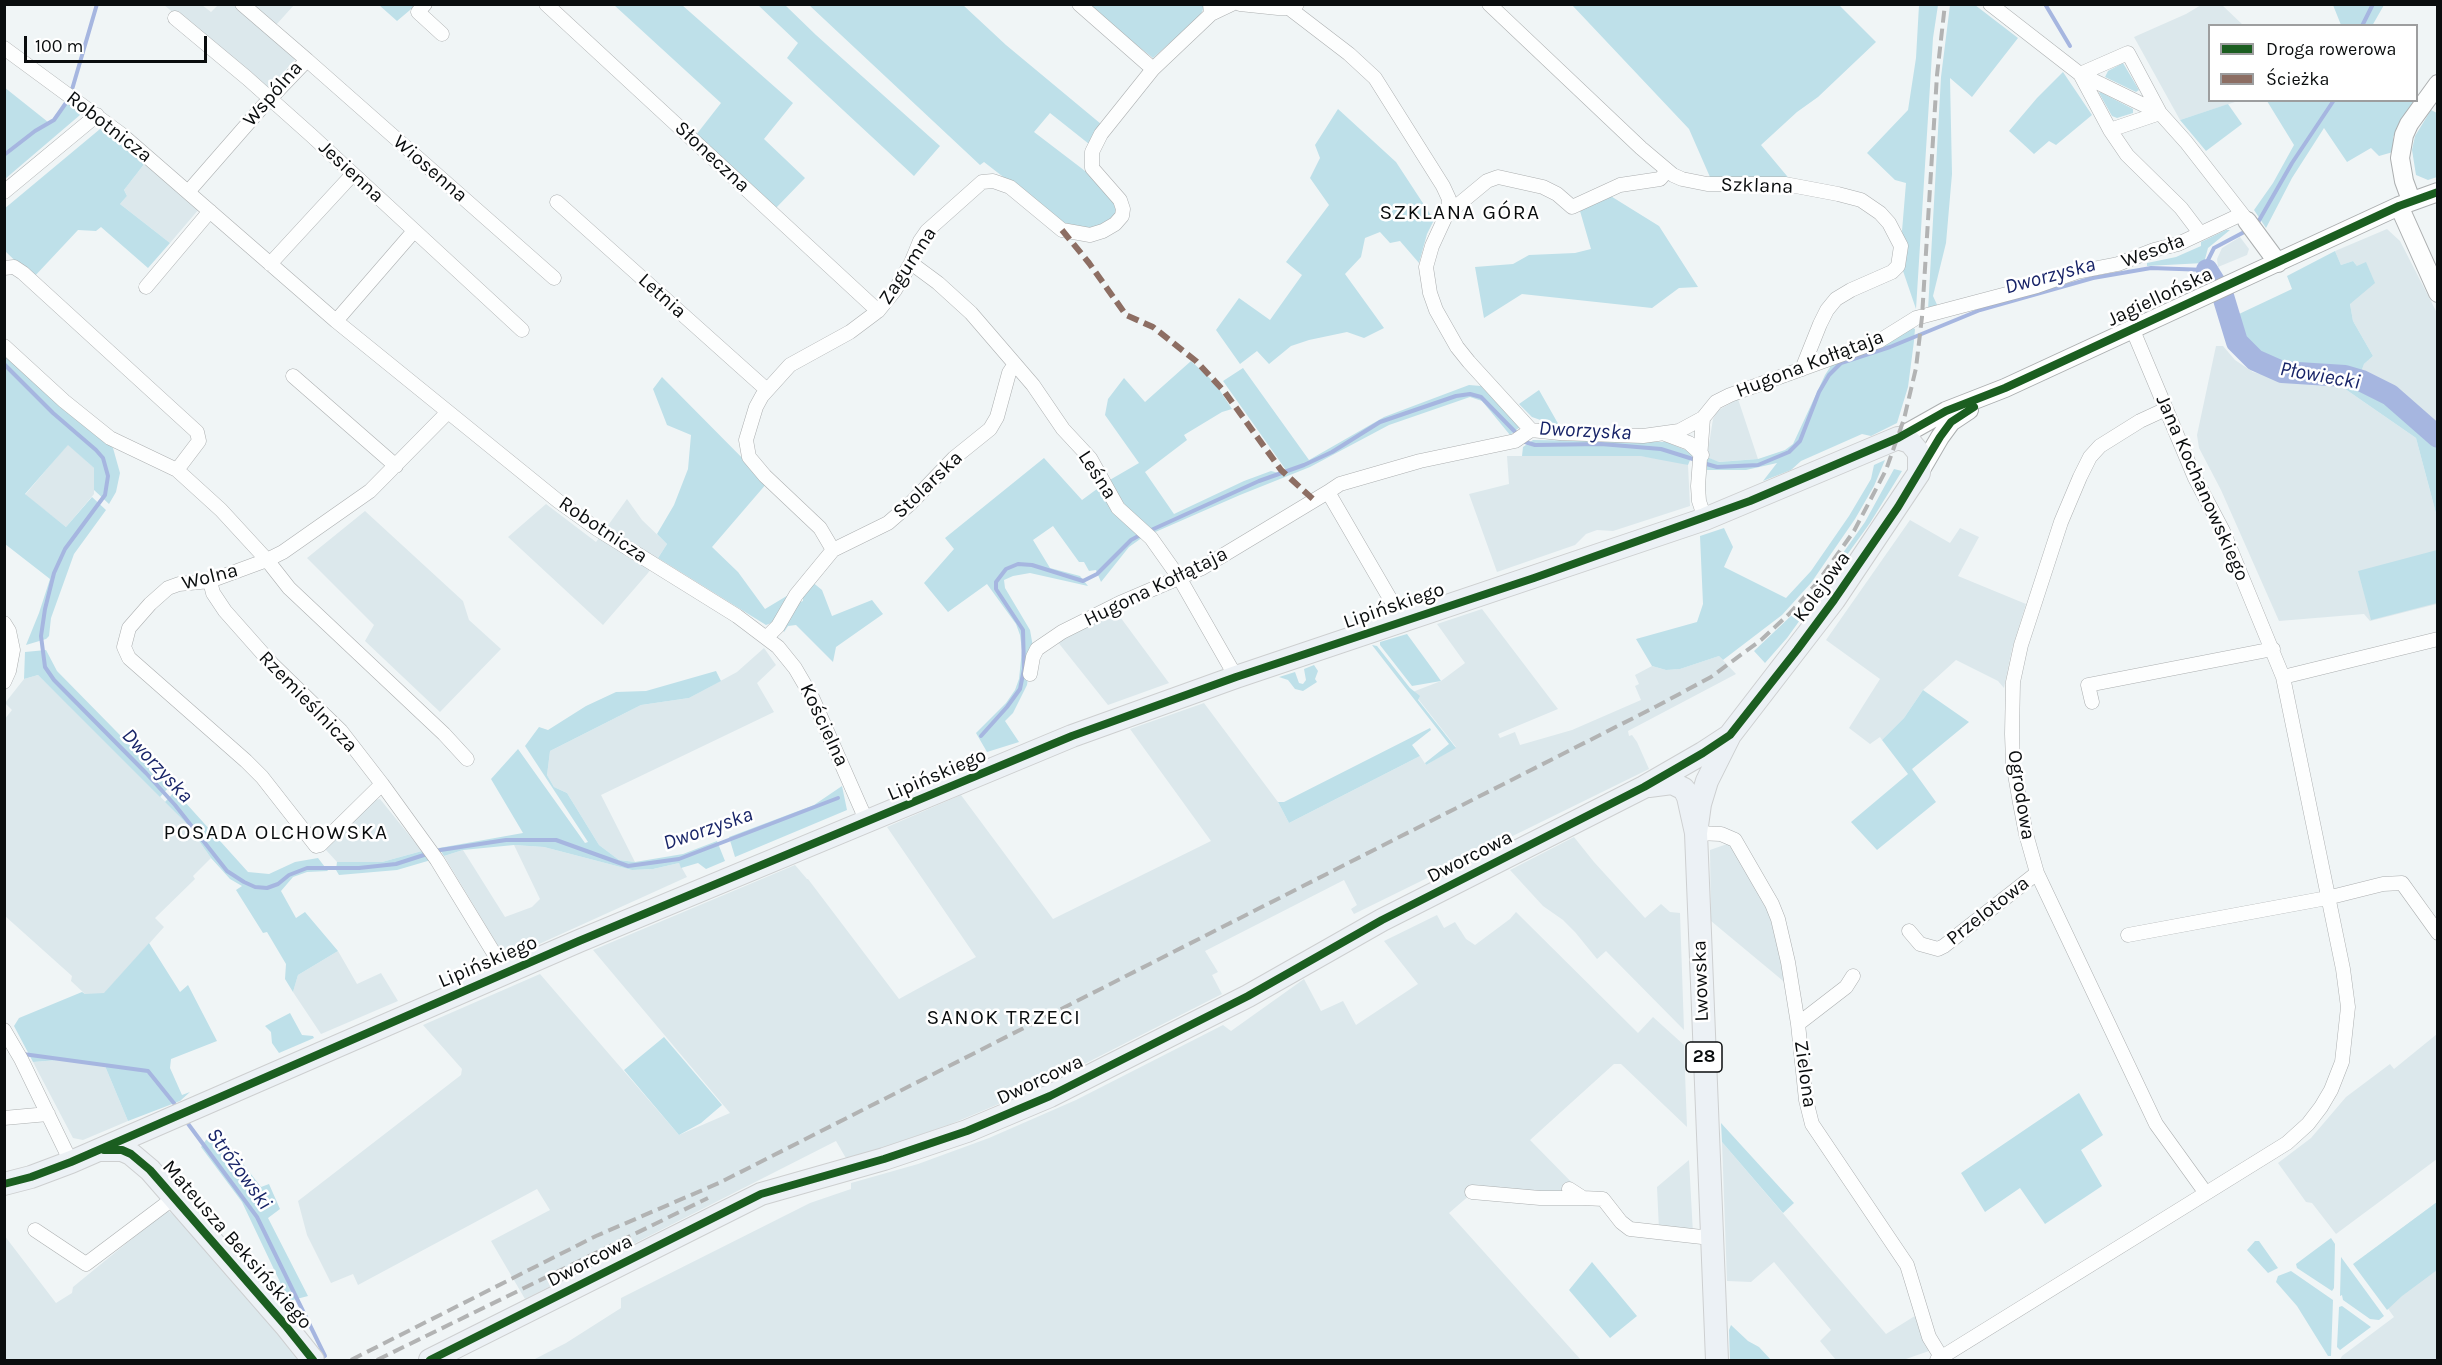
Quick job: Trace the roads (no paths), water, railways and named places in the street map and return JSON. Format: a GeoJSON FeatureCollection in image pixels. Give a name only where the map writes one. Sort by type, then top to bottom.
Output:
{"type":"FeatureCollection","features":[{"type":"Feature","properties":{"kind":"main road"},"geometry":{"type":"LineString","coordinates":[[1898,438],[1910,442],[1919,453],[1919,473]]}},
{"type":"Feature","properties":{"kind":"main road","name":"Lipińskiego"},"geometry":{"type":"LineString","coordinates":[[4,1184],[72,1162],[506,973],[1072,736],[1236,677],[1705,519],[1898,438]]}},
{"type":"Feature","properties":{"kind":"main road","name":"Kolejowa"},"geometry":{"type":"LineString","coordinates":[[1696,833],[1700,804],[1707,781],[1730,735],[1834,600],[1919,473]]}},
{"type":"Feature","properties":{"kind":"main road","name":"Kolejowa"},"geometry":{"type":"LineString","coordinates":[[1644,787],[1730,735]]}},
{"type":"Feature","properties":{"kind":"main road","name":"Lwowska"},"geometry":{"type":"LineString","coordinates":[[1644,787],[1672,783],[1684,789],[1696,833],[1717,1360]]}},
{"type":"Feature","properties":{"kind":"main road","name":"Dworcowa"},"geometry":{"type":"LineString","coordinates":[[430,1360],[761,1194],[894,1156],[967,1131],[1050,1096],[1248,996],[1382,920],[1644,787]]}},
{"type":"Feature","properties":{"kind":"main road","name":"Mateusza Beksińskiego"},"geometry":{"type":"LineString","coordinates":[[150,1170],[142,1149],[144,1142],[163,1122]]}},
{"type":"Feature","properties":{"kind":"main road","name":"Mateusza Beksińskiego"},"geometry":{"type":"LineString","coordinates":[[98,1150],[122,1150],[131,1154],[150,1170],[314,1360]]}},
{"type":"Feature","properties":{"kind":"street","name":"Wspólna"},"geometry":{"type":"LineString","coordinates":[[188,192],[264,105],[307,60],[242,4]]}},
{"type":"Feature","properties":{"kind":"street"},"geometry":{"type":"LineString","coordinates":[[425,4],[418,12],[442,34]]}},
{"type":"Feature","properties":{"kind":"street","name":"Słoneczna"},"geometry":{"type":"LineString","coordinates":[[546,4],[878,311]]}},
{"type":"Feature","properties":{"kind":"street"},"geometry":{"type":"LineString","coordinates":[[1080,4],[1153,69]]}},
{"type":"Feature","properties":{"kind":"street","name":"Zagumna"},"geometry":{"type":"LineString","coordinates":[[833,550],[820,528],[748,457],[746,440],[750,425],[756,407],[767,390],[790,365],[850,332],[878,311],[895,290],[911,263],[920,240],[927,231],[982,182],[993,181],[1011,187],[1062,230],[1090,235],[1115,224],[1122,216],[1123,208],[1120,200],[1092,168],[1092,152],[1101,134],[1153,69],[1211,9],[1232,4]]}},
{"type":"Feature","properties":{"kind":"street"},"geometry":{"type":"LineString","coordinates":[[1240,4],[1293,6],[1375,78],[1449,199],[1449,209],[1431,246],[1426,267],[1436,310],[1457,347],[1531,430]]}},
{"type":"Feature","properties":{"kind":"street","name":"Szklana"},"geometry":{"type":"LineString","coordinates":[[1489,4],[1667,171],[1694,182],[1785,184],[1849,196],[1870,206],[1894,230],[1901,246],[1898,266],[1892,272],[1836,299],[1820,324],[1802,369]]}},
{"type":"Feature","properties":{"kind":"street"},"geometry":{"type":"LineString","coordinates":[[1990,4],[2080,74],[2160,113]]}},
{"type":"Feature","properties":{"kind":"street","name":"Jesienna"},"geometry":{"type":"LineString","coordinates":[[175,18],[271,100],[522,330]]}},
{"type":"Feature","properties":{"kind":"street","name":"Robotnicza"},"geometry":{"type":"LineString","coordinates":[[4,48],[97,115],[336,321],[558,501],[597,529],[767,637]]}},
{"type":"Feature","properties":{"kind":"street"},"geometry":{"type":"LineString","coordinates":[[2080,74],[2128,53],[2160,113],[2186,142],[2278,263]]}},
{"type":"Feature","properties":{"kind":"street","name":"Wiosenna"},"geometry":{"type":"LineString","coordinates":[[307,60],[554,278]]}},
{"type":"Feature","properties":{"kind":"street"},"geometry":{"type":"LineString","coordinates":[[2080,74],[2110,130],[2127,155],[2181,208],[2200,233]]}},
{"type":"Feature","properties":{"kind":"street"},"geometry":{"type":"LineString","coordinates":[[2438,84],[2409,124],[2404,135],[2400,158],[2405,203],[2438,293]]}},
{"type":"Feature","properties":{"kind":"street"},"geometry":{"type":"LineString","coordinates":[[2110,130],[2160,113]]}},
{"type":"Feature","properties":{"kind":"street"},"geometry":{"type":"LineString","coordinates":[[4,192],[97,115]]}},
{"type":"Feature","properties":{"kind":"street"},"geometry":{"type":"LineString","coordinates":[[1449,209],[1458,206],[1487,181],[1498,177],[1543,187],[1557,194],[1572,207],[1620,185],[1660,179],[1667,171]]}},
{"type":"Feature","properties":{"kind":"street"},"geometry":{"type":"LineString","coordinates":[[270,264],[353,174]]}},
{"type":"Feature","properties":{"kind":"street","name":"Jagiellońska"},"geometry":{"type":"LineString","coordinates":[[1898,438],[1946,411],[2005,388],[2405,203],[2438,192]]}},
{"type":"Feature","properties":{"kind":"street","name":"Letnia"},"geometry":{"type":"LineString","coordinates":[[557,202],[767,390]]}},
{"type":"Feature","properties":{"kind":"street"},"geometry":{"type":"LineString","coordinates":[[146,288],[210,211]]}},
{"type":"Feature","properties":{"kind":"street","name":"Wesoła"},"geometry":{"type":"LineString","coordinates":[[1922,316],[2037,286],[2077,272],[2129,261],[2245,218]]}},
{"type":"Feature","properties":{"kind":"street"},"geometry":{"type":"LineString","coordinates":[[336,321],[414,231]]}},
{"type":"Feature","properties":{"kind":"street","name":"Leśna"},"geometry":{"type":"LineString","coordinates":[[911,263],[962,304],[1033,385],[1063,429],[1090,458],[1118,508],[1146,533],[1180,579],[1236,677]]}},
{"type":"Feature","properties":{"kind":"street"},"geometry":{"type":"LineString","coordinates":[[4,268],[14,267],[23,273],[197,432],[199,441],[177,470]]}},
{"type":"Feature","properties":{"kind":"street","name":"Hugona Kołłątaja"},"geometry":{"type":"LineString","coordinates":[[1030,674],[1037,649],[1062,632],[1120,603],[1202,568],[1340,484],[1420,461],[1515,441],[1531,430],[1560,434],[1643,436],[1679,431],[1702,418],[1716,402],[1730,395],[1879,341],[1922,316]]}},
{"type":"Feature","properties":{"kind":"street","name":"Jana Kochanowskiego"},"geometry":{"type":"LineString","coordinates":[[1940,1358],[2205,1192],[2288,1143],[2308,1124],[2331,1090],[2342,1062],[2348,1007],[2343,969],[2283,677],[2223,531],[2195,478],[2132,328]]}},
{"type":"Feature","properties":{"kind":"street"},"geometry":{"type":"LineString","coordinates":[[4,346],[64,401],[110,438],[177,470],[221,510],[267,560],[289,588],[444,734],[467,759]]}},
{"type":"Feature","properties":{"kind":"street","name":"Stolarska"},"geometry":{"type":"LineString","coordinates":[[767,637],[778,626],[801,589],[833,550],[888,523],[911,503],[954,458],[990,429],[997,417],[1009,373],[1014,364]]}},
{"type":"Feature","properties":{"kind":"street"},"geometry":{"type":"LineString","coordinates":[[293,376],[396,466]]}},
{"type":"Feature","properties":{"kind":"street","name":"Kolejowa"},"geometry":{"type":"LineString","coordinates":[[1919,473],[1951,422],[2005,388]]}},
{"type":"Feature","properties":{"kind":"street","name":"Ogrodowa"},"geometry":{"type":"LineString","coordinates":[[2166,409],[2109,439],[2090,457],[2061,522],[2021,645],[2013,682],[2013,763],[2026,834],[2037,873],[2156,1124],[2205,1192]]}},
{"type":"Feature","properties":{"kind":"street"},"geometry":{"type":"LineString","coordinates":[[267,560],[283,552],[370,491],[448,412]]}},
{"type":"Feature","properties":{"kind":"street"},"geometry":{"type":"LineString","coordinates":[[1702,418],[1699,501],[1705,519]]}},
{"type":"Feature","properties":{"kind":"street","name":"Hugona Kołłątaja"},"geometry":{"type":"LineString","coordinates":[[1665,434],[1689,443],[1702,455]]}},
{"type":"Feature","properties":{"kind":"street"},"geometry":{"type":"LineString","coordinates":[[1328,492],[1403,621]]}},
{"type":"Feature","properties":{"kind":"street","name":"Wolna"},"geometry":{"type":"LineString","coordinates":[[267,560],[210,581],[179,584],[168,588],[129,628],[124,647],[129,658],[246,761],[316,846],[320,845],[382,784]]}},
{"type":"Feature","properties":{"kind":"street","name":"Rzemieślnicza"},"geometry":{"type":"LineString","coordinates":[[210,581],[213,593],[225,611],[272,664],[341,731],[382,784],[437,860],[506,973]]}},
{"type":"Feature","properties":{"kind":"street"},"geometry":{"type":"LineString","coordinates":[[4,622],[9,631],[13,650],[9,671],[4,682]]}},
{"type":"Feature","properties":{"kind":"street","name":"Kościelna"},"geometry":{"type":"LineString","coordinates":[[767,637],[789,659],[806,687],[867,822]]}},
{"type":"Feature","properties":{"kind":"street"},"geometry":{"type":"LineString","coordinates":[[2283,677],[2438,639]]}},
{"type":"Feature","properties":{"kind":"street"},"geometry":{"type":"LineString","coordinates":[[2092,702],[2088,685],[2273,649]]}},
{"type":"Feature","properties":{"kind":"street","name":"Zielona"},"geometry":{"type":"LineString","coordinates":[[1696,833],[1721,834],[1735,840],[1772,904],[1781,930],[1798,1024],[1803,1082],[1812,1124],[1907,1265],[1929,1337],[1940,1358]]}},
{"type":"Feature","properties":{"kind":"street","name":"Przelotowa"},"geometry":{"type":"LineString","coordinates":[[1909,931],[1920,944],[1938,949],[2037,873]]}},
{"type":"Feature","properties":{"kind":"street"},"geometry":{"type":"LineString","coordinates":[[2127,934],[2327,898],[2384,884],[2402,883],[2438,933]]}},
{"type":"Feature","properties":{"kind":"street"},"geometry":{"type":"LineString","coordinates":[[1798,1024],[1846,987],[1854,976]]}},
{"type":"Feature","properties":{"kind":"street"},"geometry":{"type":"LineString","coordinates":[[4,1030],[14,1045],[72,1162]]}},
{"type":"Feature","properties":{"kind":"street"},"geometry":{"type":"LineString","coordinates":[[4,1118],[48,1114]]}},
{"type":"Feature","properties":{"kind":"street"},"geometry":{"type":"LineString","coordinates":[[1569,1189],[1583,1198]]}},
{"type":"Feature","properties":{"kind":"street"},"geometry":{"type":"LineString","coordinates":[[1472,1192],[1540,1198],[1603,1198],[1621,1222],[1630,1229],[1712,1238]]}},
{"type":"Feature","properties":{"kind":"street"},"geometry":{"type":"LineString","coordinates":[[35,1230],[86,1264],[175,1197]]}},
{"type":"Feature","properties":{"kind":"waterway","name":"Dworzyska"},"geometry":{"type":"LineString","coordinates":[[71,93],[97,4]]}},
{"type":"Feature","properties":{"kind":"waterway"},"geometry":{"type":"LineString","coordinates":[[2045,4],[2070,46]]}},
{"type":"Feature","properties":{"kind":"waterway","name":"Płowiecki"},"geometry":{"type":"LineString","coordinates":[[2363,24],[2373,4]]}},
{"type":"Feature","properties":{"kind":"waterway","name":"Dworzyska"},"geometry":{"type":"LineString","coordinates":[[4,155],[35,131],[54,120],[68,100]]}},
{"type":"Feature","properties":{"kind":"waterway","name":"Płowiecki"},"geometry":{"type":"LineString","coordinates":[[2257,224],[2292,163],[2333,102]]}},
{"type":"Feature","properties":{"kind":"waterway","name":"Dworzyska"},"geometry":{"type":"LineString","coordinates":[[1703,463],[1717,467],[1758,465],[1789,452],[1800,441],[1819,392],[1829,375],[1841,363],[1890,347],[1980,310],[2093,278],[2151,268],[2207,270],[2208,260],[2214,248],[2248,230]]}},
{"type":"Feature","properties":{"kind":"waterway","name":"Płowiecki"},"geometry":{"type":"LineString","coordinates":[[2207,270],[2223,296],[2237,342],[2255,360],[2282,372],[2345,376],[2362,381],[2390,395],[2438,437]]}},
{"type":"Feature","properties":{"kind":"waterway","name":"Dworzyska"},"geometry":{"type":"LineString","coordinates":[[4,364],[53,413],[96,450],[103,458],[108,476],[105,495],[65,549],[54,573],[41,636],[45,667],[54,680],[175,805],[227,871],[244,882],[255,887],[267,888],[307,868],[359,868],[396,864],[427,854]]}},
{"type":"Feature","properties":{"kind":"waterway","name":"Dworzyska"},"geometry":{"type":"LineString","coordinates":[[1149,531],[1259,481],[1332,452],[1380,422],[1456,396],[1470,394],[1481,397],[1525,442],[1535,445],[1601,444],[1661,449],[1696,460]]}},
{"type":"Feature","properties":{"kind":"waterway","name":"Dworzyska"},"geometry":{"type":"LineString","coordinates":[[981,736],[1020,689],[1024,669],[1023,630],[996,589],[996,582],[1006,569],[1018,564],[1032,565],[1083,581],[1097,574],[1131,540],[1142,534]]}},
{"type":"Feature","properties":{"kind":"waterway","name":"Dworzyska"},"geometry":{"type":"LineString","coordinates":[[434,851],[506,840],[556,840],[628,866],[679,859],[838,798]]}},
{"type":"Feature","properties":{"kind":"waterway","name":"Stróżowski"},"geometry":{"type":"LineString","coordinates":[[23,1054],[148,1071],[177,1107]]}},
{"type":"Feature","properties":{"kind":"waterway","name":"Stróżowski"},"geometry":{"type":"LineString","coordinates":[[186,1121],[257,1217],[325,1356]]}},
{"type":"Feature","properties":{"kind":"railway"},"geometry":{"type":"LineString","coordinates":[[351,1360],[596,1236],[719,1183],[1657,706],[1711,677],[1761,640],[1817,583],[1854,531],[1886,470],[1904,419],[1916,368],[1922,317],[1937,75],[1945,4]]}},
{"type":"Feature","properties":{"kind":"railway"},"geometry":{"type":"LineString","coordinates":[[377,1360],[708,1198]]}},
{"type":"Feature","properties":{"kind":"district","name":"SZKLANA GÓRA"},"geometry":{"type":"Point","coordinates":[1460,213]}},
{"type":"Feature","properties":{"kind":"district","name":"POSADA OLCHOWSKA"},"geometry":{"type":"Point","coordinates":[276,833]}},
{"type":"Feature","properties":{"kind":"district","name":"SANOK TRZECI"},"geometry":{"type":"Point","coordinates":[1004,1018]}}]}
